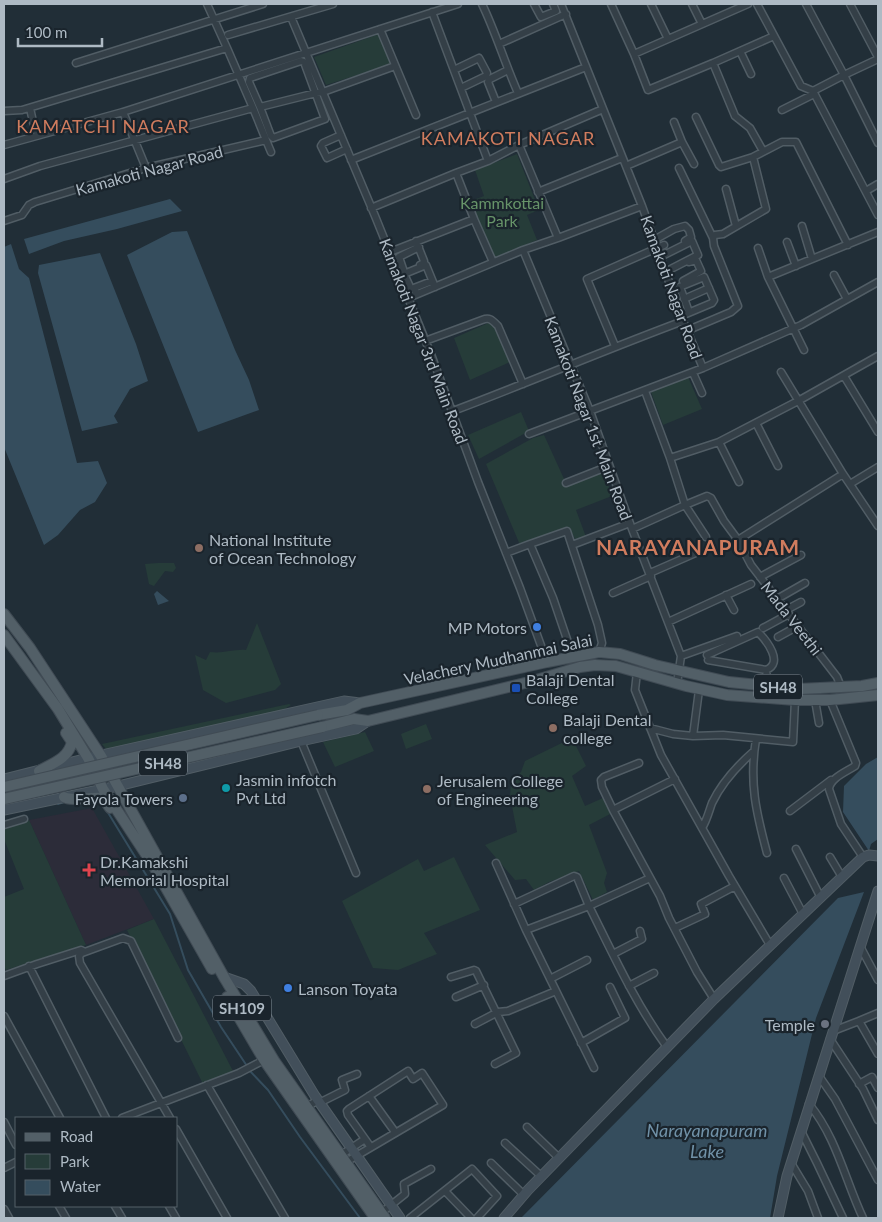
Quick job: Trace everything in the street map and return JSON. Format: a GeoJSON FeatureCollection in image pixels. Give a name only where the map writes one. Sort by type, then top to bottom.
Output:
{"type":"FeatureCollection","features":[{"type":"Feature","properties":{"kind":"main road","name":"SH109"},"geometry":{"type":"LineString","coordinates":[[4,614],[33,652],[49,693]]}},
{"type":"Feature","properties":{"kind":"main road","name":"SH109"},"geometry":{"type":"LineString","coordinates":[[4,635],[59,708],[104,789],[144,853],[263,1061],[380,1216]]}},
{"type":"Feature","properties":{"kind":"main road","name":"Velachery Mudhanmai Salai"},"geometry":{"type":"LineString","coordinates":[[360,703],[543,662],[599,652],[620,654],[680,671],[729,682],[799,689],[841,687],[878,682]]}},
{"type":"Feature","properties":{"kind":"main road"},"geometry":{"type":"LineString","coordinates":[[542,678],[543,662]]}},
{"type":"Feature","properties":{"kind":"main road","name":"Velachery Mudhanmai Salai"},"geometry":{"type":"LineString","coordinates":[[368,721],[580,667],[595,665],[616,666],[699,690],[728,694],[794,700],[830,700],[878,695]]}},
{"type":"Feature","properties":{"kind":"main road","name":"SH48"},"geometry":{"type":"LineString","coordinates":[[4,787],[347,710],[360,703]]}},
{"type":"Feature","properties":{"kind":"main road"},"geometry":{"type":"LineString","coordinates":[[39,771],[59,760],[70,751],[72,742],[59,708]]}},
{"type":"Feature","properties":{"kind":"main road","name":"SH109"},"geometry":{"type":"LineString","coordinates":[[59,708],[101,756],[224,978],[263,1061],[306,1107],[343,1158],[380,1216]]}},
{"type":"Feature","properties":{"kind":"main road","name":"SH48"},"geometry":{"type":"LineString","coordinates":[[4,799],[354,719],[368,721]]}},
{"type":"Feature","properties":{"kind":"main road"},"geometry":{"type":"LineString","coordinates":[[64,797],[68,800],[90,797],[103,798],[137,850],[144,853]]}},
{"type":"Feature","properties":{"kind":"street"},"geometry":{"type":"LineString","coordinates":[[207,4],[238,75],[256,108],[271,136],[273,138],[324,121],[325,117],[320,92],[306,64],[301,61],[250,78],[249,82],[256,108],[271,152]]}},
{"type":"Feature","properties":{"kind":"street"},"geometry":{"type":"LineString","coordinates":[[76,62],[263,4]]}},
{"type":"Feature","properties":{"kind":"street"},"geometry":{"type":"LineString","coordinates":[[228,35],[333,4]]}},
{"type":"Feature","properties":{"kind":"street"},"geometry":{"type":"LineString","coordinates":[[4,144],[122,112],[458,4]]}},
{"type":"Feature","properties":{"kind":"street"},"geometry":{"type":"LineString","coordinates":[[482,4],[518,93]]}},
{"type":"Feature","properties":{"kind":"street"},"geometry":{"type":"LineString","coordinates":[[534,4],[540,17],[566,14]]}},
{"type":"Feature","properties":{"kind":"street"},"geometry":{"type":"LineString","coordinates":[[553,4],[556,15]]}},
{"type":"Feature","properties":{"kind":"street","name":"Kamakoti Nagar Road"},"geometry":{"type":"LineString","coordinates":[[561,4],[622,158],[660,246],[671,289],[702,368]]}},
{"type":"Feature","properties":{"kind":"street"},"geometry":{"type":"LineString","coordinates":[[611,4],[648,90],[774,36]]}},
{"type":"Feature","properties":{"kind":"street"},"geometry":{"type":"LineString","coordinates":[[651,4],[668,39]]}},
{"type":"Feature","properties":{"kind":"street"},"geometry":{"type":"LineString","coordinates":[[692,4],[702,24]]}},
{"type":"Feature","properties":{"kind":"street"},"geometry":{"type":"LineString","coordinates":[[634,54],[748,4]]}},
{"type":"Feature","properties":{"kind":"street"},"geometry":{"type":"LineString","coordinates":[[757,4],[801,86],[813,92],[878,214]]}},
{"type":"Feature","properties":{"kind":"street"},"geometry":{"type":"LineString","coordinates":[[806,4],[878,143]]}},
{"type":"Feature","properties":{"kind":"street"},"geometry":{"type":"LineString","coordinates":[[782,110],[878,58],[850,4]]}},
{"type":"Feature","properties":{"kind":"street"},"geometry":{"type":"LineString","coordinates":[[432,12],[488,161]]}},
{"type":"Feature","properties":{"kind":"street"},"geometry":{"type":"LineString","coordinates":[[499,44],[556,15]]}},
{"type":"Feature","properties":{"kind":"street","name":"Kamakoti Nagar 3rd Main Road"},"geometry":{"type":"LineString","coordinates":[[291,17],[307,53],[320,92],[335,121],[390,252],[402,274],[408,298],[506,553],[543,662]]}},
{"type":"Feature","properties":{"kind":"street"},"geometry":{"type":"LineString","coordinates":[[380,29],[416,115]]}},
{"type":"Feature","properties":{"kind":"street"},"geometry":{"type":"LineString","coordinates":[[4,111],[10,112],[30,108],[227,48]]}},
{"type":"Feature","properties":{"kind":"street"},"geometry":{"type":"LineString","coordinates":[[740,51],[751,74]]}},
{"type":"Feature","properties":{"kind":"street"},"geometry":{"type":"LineString","coordinates":[[454,70],[479,58],[487,72],[486,76],[461,88]]}},
{"type":"Feature","properties":{"kind":"street"},"geometry":{"type":"LineString","coordinates":[[713,63],[735,116],[750,128],[763,151]]}},
{"type":"Feature","properties":{"kind":"street","name":"Kamakoti Nagar Road"},"geometry":{"type":"LineString","coordinates":[[4,179],[40,166],[320,92],[395,66]]}},
{"type":"Feature","properties":{"kind":"street"},"geometry":{"type":"LineString","coordinates":[[351,160],[586,67]]}},
{"type":"Feature","properties":{"kind":"street"},"geometry":{"type":"LineString","coordinates":[[496,102],[488,82],[490,79],[508,70]]}},
{"type":"Feature","properties":{"kind":"street"},"geometry":{"type":"LineString","coordinates":[[30,108],[38,135]]}},
{"type":"Feature","properties":{"kind":"street"},"geometry":{"type":"LineString","coordinates":[[372,208],[488,161],[519,145],[603,109]]}},
{"type":"Feature","properties":{"kind":"street"},"geometry":{"type":"LineString","coordinates":[[122,112],[146,168]]}},
{"type":"Feature","properties":{"kind":"street"},"geometry":{"type":"LineString","coordinates":[[696,117],[719,165],[722,167],[753,157],[782,142],[796,142],[848,245]]}},
{"type":"Feature","properties":{"kind":"street"},"geometry":{"type":"LineString","coordinates":[[278,140],[335,121]]}},
{"type":"Feature","properties":{"kind":"street"},"geometry":{"type":"LineString","coordinates":[[674,122],[694,164]]}},
{"type":"Feature","properties":{"kind":"street"},"geometry":{"type":"LineString","coordinates":[[340,135],[323,143],[321,146],[327,158],[347,149]]}},
{"type":"Feature","properties":{"kind":"street","name":"Kamakoti Nagar Road"},"geometry":{"type":"LineString","coordinates":[[4,221],[22,215],[29,205],[35,202],[146,168],[266,140]]}},
{"type":"Feature","properties":{"kind":"street"},"geometry":{"type":"LineString","coordinates":[[626,166],[682,142]]}},
{"type":"Feature","properties":{"kind":"street"},"geometry":{"type":"LineString","coordinates":[[519,145],[558,238]]}},
{"type":"Feature","properties":{"kind":"street"},"geometry":{"type":"LineString","coordinates":[[713,238],[715,235],[723,234],[766,209],[753,157]]}},
{"type":"Feature","properties":{"kind":"street"},"geometry":{"type":"LineString","coordinates":[[538,192],[622,158]]}},
{"type":"Feature","properties":{"kind":"street"},"geometry":{"type":"LineString","coordinates":[[679,168],[713,238],[714,246],[738,306],[731,312],[686,331]]}},
{"type":"Feature","properties":{"kind":"street"},"geometry":{"type":"LineString","coordinates":[[456,173],[493,262]]}},
{"type":"Feature","properties":{"kind":"street"},"geometry":{"type":"LineString","coordinates":[[866,191],[878,184]]}},
{"type":"Feature","properties":{"kind":"street"},"geometry":{"type":"LineString","coordinates":[[726,189],[736,226]]}},
{"type":"Feature","properties":{"kind":"street","name":"Kamakoti Nagar Road"},"geometry":{"type":"LineString","coordinates":[[408,298],[416,291],[433,284],[642,206]]}},
{"type":"Feature","properties":{"kind":"street"},"geometry":{"type":"LineString","coordinates":[[390,252],[418,244],[474,219]]}},
{"type":"Feature","properties":{"kind":"street"},"geometry":{"type":"LineString","coordinates":[[802,226],[812,260]]}},
{"type":"Feature","properties":{"kind":"street"},"geometry":{"type":"LineString","coordinates":[[768,277],[878,232]]}},
{"type":"Feature","properties":{"kind":"street"},"geometry":{"type":"LineString","coordinates":[[615,346],[587,279],[660,246],[692,242],[698,255],[666,273]]}},
{"type":"Feature","properties":{"kind":"street"},"geometry":{"type":"LineString","coordinates":[[787,242],[796,266]]}},
{"type":"Feature","properties":{"kind":"street"},"geometry":{"type":"LineString","coordinates":[[402,274],[424,262],[418,244]]}},
{"type":"Feature","properties":{"kind":"street"},"geometry":{"type":"LineString","coordinates":[[416,291],[411,289],[402,274],[399,257],[418,244]]}},
{"type":"Feature","properties":{"kind":"street"},"geometry":{"type":"LineString","coordinates":[[758,248],[768,277],[804,350]]}},
{"type":"Feature","properties":{"kind":"street","name":"Kamakoti Nagar 1st Main Road"},"geometry":{"type":"LineString","coordinates":[[523,250],[590,411],[631,526],[681,656],[677,684]]}},
{"type":"Feature","properties":{"kind":"street"},"geometry":{"type":"LineString","coordinates":[[666,273],[696,260],[701,270],[671,289]]}},
{"type":"Feature","properties":{"kind":"street"},"geometry":{"type":"LineString","coordinates":[[402,274],[426,264],[433,284]]}},
{"type":"Feature","properties":{"kind":"street"},"geometry":{"type":"LineString","coordinates":[[834,275],[847,299]]}},
{"type":"Feature","properties":{"kind":"street"},"geometry":{"type":"LineString","coordinates":[[453,412],[682,319],[689,312],[713,302],[704,277],[671,289]]}},
{"type":"Feature","properties":{"kind":"street"},"geometry":{"type":"LineString","coordinates":[[529,434],[693,373],[793,328],[878,282]]}},
{"type":"Feature","properties":{"kind":"street"},"geometry":{"type":"LineString","coordinates":[[680,287],[689,312]]}},
{"type":"Feature","properties":{"kind":"street"},"geometry":{"type":"LineString","coordinates":[[684,299],[709,288]]}},
{"type":"Feature","properties":{"kind":"street"},"geometry":{"type":"LineString","coordinates":[[425,341],[488,318],[498,326],[523,384]]}},
{"type":"Feature","properties":{"kind":"street"},"geometry":{"type":"LineString","coordinates":[[670,458],[719,442],[798,401],[878,356]]}},
{"type":"Feature","properties":{"kind":"street"},"geometry":{"type":"LineString","coordinates":[[781,372],[843,474],[878,526]]}},
{"type":"Feature","properties":{"kind":"street"},"geometry":{"type":"LineString","coordinates":[[693,373],[702,392]]}},
{"type":"Feature","properties":{"kind":"street"},"geometry":{"type":"LineString","coordinates":[[844,376],[878,432]]}},
{"type":"Feature","properties":{"kind":"street"},"geometry":{"type":"LineString","coordinates":[[645,391],[685,505],[706,537]]}},
{"type":"Feature","properties":{"kind":"street"},"geometry":{"type":"LineString","coordinates":[[756,423],[778,466]]}},
{"type":"Feature","properties":{"kind":"street"},"geometry":{"type":"LineString","coordinates":[[719,442],[739,482]]}},
{"type":"Feature","properties":{"kind":"street"},"geometry":{"type":"LineString","coordinates":[[566,483],[609,466]]}},
{"type":"Feature","properties":{"kind":"street"},"geometry":{"type":"LineString","coordinates":[[850,484],[878,467]]}},
{"type":"Feature","properties":{"kind":"street"},"geometry":{"type":"LineString","coordinates":[[738,540],[843,474]]}},
{"type":"Feature","properties":{"kind":"street","name":"Mada Veethi"},"geometry":{"type":"LineString","coordinates":[[685,505],[707,496],[711,498],[724,521],[738,540],[751,565],[837,677],[841,687]]}},
{"type":"Feature","properties":{"kind":"street"},"geometry":{"type":"LineString","coordinates":[[572,545],[631,526],[685,505]]}},
{"type":"Feature","properties":{"kind":"street"},"geometry":{"type":"LineString","coordinates":[[506,553],[567,532],[598,625],[602,643],[599,652]]}},
{"type":"Feature","properties":{"kind":"street"},"geometry":{"type":"LineString","coordinates":[[530,544],[553,598],[573,657]]}},
{"type":"Feature","properties":{"kind":"street"},"geometry":{"type":"LineString","coordinates":[[614,593],[698,552]]}},
{"type":"Feature","properties":{"kind":"street"},"geometry":{"type":"LineString","coordinates":[[760,577],[801,555]]}},
{"type":"Feature","properties":{"kind":"street"},"geometry":{"type":"LineString","coordinates":[[777,599],[805,583]]}},
{"type":"Feature","properties":{"kind":"street"},"geometry":{"type":"LineString","coordinates":[[668,622],[751,584]]}},
{"type":"Feature","properties":{"kind":"street"},"geometry":{"type":"LineString","coordinates":[[726,595],[734,610]]}},
{"type":"Feature","properties":{"kind":"street"},"geometry":{"type":"LineString","coordinates":[[763,628],[801,602]]}},
{"type":"Feature","properties":{"kind":"street"},"geometry":{"type":"LineString","coordinates":[[778,637],[798,626]]}},
{"type":"Feature","properties":{"kind":"street"},"geometry":{"type":"LineString","coordinates":[[758,632],[775,657],[775,663],[766,670],[707,658],[758,632]]}},
{"type":"Feature","properties":{"kind":"street"},"geometry":{"type":"LineString","coordinates":[[681,656],[737,636]]}},
{"type":"Feature","properties":{"kind":"street"},"geometry":{"type":"LineString","coordinates":[[704,648],[707,658],[705,677]]}},
{"type":"Feature","properties":{"kind":"street"},"geometry":{"type":"LineString","coordinates":[[766,670],[768,686]]}},
{"type":"Feature","properties":{"kind":"street"},"geometry":{"type":"LineString","coordinates":[[637,672],[635,690],[661,755],[770,945]]}},
{"type":"Feature","properties":{"kind":"street"},"geometry":{"type":"LineString","coordinates":[[693,736],[699,690]]}},
{"type":"Feature","properties":{"kind":"street"},"geometry":{"type":"LineString","coordinates":[[650,728],[673,734],[693,736],[723,735],[793,742],[794,700]]}},
{"type":"Feature","properties":{"kind":"street"},"geometry":{"type":"LineString","coordinates":[[816,700],[819,723]]}},
{"type":"Feature","properties":{"kind":"street"},"geometry":{"type":"LineString","coordinates":[[830,700],[856,763],[830,782],[829,789],[841,824],[864,856]]}},
{"type":"Feature","properties":{"kind":"street"},"geometry":{"type":"LineString","coordinates":[[4,779],[88,758],[344,701],[360,703]]}},
{"type":"Feature","properties":{"kind":"street"},"geometry":{"type":"LineString","coordinates":[[4,810],[118,786],[356,729],[368,721]]}},
{"type":"Feature","properties":{"kind":"street"},"geometry":{"type":"LineString","coordinates":[[756,739],[752,776],[754,800],[767,854]]}},
{"type":"Feature","properties":{"kind":"street"},"geometry":{"type":"LineString","coordinates":[[302,741],[356,873]]}},
{"type":"Feature","properties":{"kind":"street"},"geometry":{"type":"LineString","coordinates":[[702,828],[712,803],[734,768],[754,751]]}},
{"type":"Feature","properties":{"kind":"street"},"geometry":{"type":"LineString","coordinates":[[639,763],[604,777],[601,780],[602,787],[697,972],[714,999]]}},
{"type":"Feature","properties":{"kind":"street"},"geometry":{"type":"LineString","coordinates":[[613,810],[675,779]]}},
{"type":"Feature","properties":{"kind":"street"},"geometry":{"type":"LineString","coordinates":[[790,811],[827,782],[835,779]]}},
{"type":"Feature","properties":{"kind":"street"},"geometry":{"type":"LineString","coordinates":[[4,825],[24,819]]}},
{"type":"Feature","properties":{"kind":"street"},"geometry":{"type":"LineString","coordinates":[[796,849],[821,898]]}},
{"type":"Feature","properties":{"kind":"street"},"geometry":{"type":"LineString","coordinates":[[830,856],[842,877]]}},
{"type":"Feature","properties":{"kind":"street"},"geometry":{"type":"LineString","coordinates":[[504,1218],[559,1158],[714,999],[864,856],[878,856]]}},
{"type":"Feature","properties":{"kind":"street"},"geometry":{"type":"LineString","coordinates":[[496,863],[526,930],[594,1068]]}},
{"type":"Feature","properties":{"kind":"street"},"geometry":{"type":"LineString","coordinates":[[514,904],[576,876],[630,986],[650,1023],[667,1047]]}},
{"type":"Feature","properties":{"kind":"street"},"geometry":{"type":"LineString","coordinates":[[526,930],[590,906],[650,878]]}},
{"type":"Feature","properties":{"kind":"street"},"geometry":{"type":"LineString","coordinates":[[784,878],[803,914]]}},
{"type":"Feature","properties":{"kind":"street"},"geometry":{"type":"LineString","coordinates":[[675,928],[705,914],[702,904],[735,886]]}},
{"type":"Feature","properties":{"kind":"street"},"geometry":{"type":"LineString","coordinates":[[778,1218],[791,1163],[809,1104],[878,891]]}},
{"type":"Feature","properties":{"kind":"street"},"geometry":{"type":"LineString","coordinates":[[613,954],[642,939],[640,931]]}},
{"type":"Feature","properties":{"kind":"street"},"geometry":{"type":"LineString","coordinates":[[169,1117],[80,963],[78,956],[123,938],[132,941],[178,1038]]}},
{"type":"Feature","properties":{"kind":"street"},"geometry":{"type":"LineString","coordinates":[[861,948],[878,980]]}},
{"type":"Feature","properties":{"kind":"street"},"geometry":{"type":"LineString","coordinates":[[4,976],[81,950],[85,952]]}},
{"type":"Feature","properties":{"kind":"street"},"geometry":{"type":"LineString","coordinates":[[550,979],[587,960]]}},
{"type":"Feature","properties":{"kind":"street"},"geometry":{"type":"LineString","coordinates":[[29,966],[105,1117]]}},
{"type":"Feature","properties":{"kind":"street"},"geometry":{"type":"LineString","coordinates":[[451,978],[476,970],[498,1012],[516,1053],[495,1064]]}},
{"type":"Feature","properties":{"kind":"street"},"geometry":{"type":"LineString","coordinates":[[630,986],[654,973]]}},
{"type":"Feature","properties":{"kind":"street"},"geometry":{"type":"LineString","coordinates":[[224,978],[244,984],[251,991],[319,1101],[400,1218]]}},
{"type":"Feature","properties":{"kind":"street"},"geometry":{"type":"LineString","coordinates":[[456,997],[484,985]]}},
{"type":"Feature","properties":{"kind":"street"},"geometry":{"type":"LineString","coordinates":[[581,1043],[625,1018],[610,987]]}},
{"type":"Feature","properties":{"kind":"street"},"geometry":{"type":"LineString","coordinates":[[475,1024],[498,1012],[508,1011],[556,991]]}},
{"type":"Feature","properties":{"kind":"street"},"geometry":{"type":"LineString","coordinates":[[831,1035],[878,1013]]}},
{"type":"Feature","properties":{"kind":"street"},"geometry":{"type":"LineString","coordinates":[[4,1016],[59,1117]]}},
{"type":"Feature","properties":{"kind":"street"},"geometry":{"type":"LineString","coordinates":[[858,1021],[878,1054]]}},
{"type":"Feature","properties":{"kind":"street"},"geometry":{"type":"LineString","coordinates":[[831,1035],[878,1120]]}},
{"type":"Feature","properties":{"kind":"street"},"geometry":{"type":"LineString","coordinates":[[125,1117],[239,1073],[263,1061]]}},
{"type":"Feature","properties":{"kind":"street"},"geometry":{"type":"LineString","coordinates":[[343,1158],[370,1146],[443,1105],[422,1073],[412,1079],[408,1071],[349,1109],[347,1112],[370,1146]]}},
{"type":"Feature","properties":{"kind":"street"},"geometry":{"type":"LineString","coordinates":[[306,1107],[319,1101],[323,1102],[345,1090],[342,1080],[357,1074]]}},
{"type":"Feature","properties":{"kind":"street"},"geometry":{"type":"LineString","coordinates":[[818,1076],[835,1098],[878,1180]]}},
{"type":"Feature","properties":{"kind":"street"},"geometry":{"type":"LineString","coordinates":[[859,1084],[872,1078],[878,1088]]}},
{"type":"Feature","properties":{"kind":"street"},"geometry":{"type":"LineString","coordinates":[[207,1085],[285,1218]]}},
{"type":"Feature","properties":{"kind":"street"},"geometry":{"type":"LineString","coordinates":[[369,1096],[395,1132]]}},
{"type":"Feature","properties":{"kind":"street"},"geometry":{"type":"LineString","coordinates":[[809,1104],[820,1117],[835,1145],[848,1184],[863,1218]]}},
{"type":"Feature","properties":{"kind":"street"},"geometry":{"type":"LineString","coordinates":[[4,1122],[15,1142]]}},
{"type":"Feature","properties":{"kind":"street"},"geometry":{"type":"LineString","coordinates":[[527,1127],[559,1158]]}},
{"type":"Feature","properties":{"kind":"street"},"geometry":{"type":"LineString","coordinates":[[801,1131],[843,1218]]}},
{"type":"Feature","properties":{"kind":"street"},"geometry":{"type":"LineString","coordinates":[[178,1132],[227,1218]]}},
{"type":"Feature","properties":{"kind":"street"},"geometry":{"type":"LineString","coordinates":[[353,1152],[365,1139]]}},
{"type":"Feature","properties":{"kind":"street"},"geometry":{"type":"LineString","coordinates":[[505,1143],[542,1176]]}},
{"type":"Feature","properties":{"kind":"street"},"geometry":{"type":"LineString","coordinates":[[491,1163],[524,1195]]}},
{"type":"Feature","properties":{"kind":"street"},"geometry":{"type":"LineString","coordinates":[[791,1163],[808,1192],[818,1218]]}},
{"type":"Feature","properties":{"kind":"street"},"geometry":{"type":"LineString","coordinates":[[380,1216],[406,1194],[404,1184],[431,1169]]}},
{"type":"Feature","properties":{"kind":"street"},"geometry":{"type":"LineString","coordinates":[[410,1218],[470,1170],[474,1170],[497,1196],[477,1218]]}},
{"type":"Feature","properties":{"kind":"street"},"geometry":{"type":"LineString","coordinates":[[445,1191],[471,1218]]}},
{"type":"Feature","properties":{"kind":"street"},"geometry":{"type":"LineString","coordinates":[[60,1207],[66,1218]]}},
{"type":"Feature","properties":{"kind":"street"},"geometry":{"type":"LineString","coordinates":[[116,1207],[122,1218]]}},
{"type":"Feature","properties":{"kind":"street"},"geometry":{"type":"LineString","coordinates":[[170,1207],[176,1218]]}},
{"type":"Feature","properties":{"kind":"street"},"geometry":{"type":"LineString","coordinates":[[4,1209],[9,1218]]}},
{"type":"Feature","properties":{"kind":"shaded area","name":"Dr.Kamakshi Memorial Hospital"},"geometry":{"type":"Polygon","coordinates":[[[92,808],[154,919],[86,945],[29,820],[92,808]]]}},
{"type":"Feature","properties":{"kind":"green space"},"geometry":{"type":"Polygon","coordinates":[[[379,34],[392,64],[326,85],[314,57],[379,34]]]}},
{"type":"Feature","properties":{"kind":"green space","name":"Kammkottai Park"},"geometry":{"type":"Polygon","coordinates":[[[517,154],[539,210],[527,215],[537,240],[494,258],[471,201],[484,196],[475,170],[517,154]]]}},
{"type":"Feature","properties":{"kind":"green space"},"geometry":{"type":"Polygon","coordinates":[[[493,321],[510,362],[470,380],[454,338],[493,321]]]}},
{"type":"Feature","properties":{"kind":"green space"},"geometry":{"type":"Polygon","coordinates":[[[688,377],[702,409],[663,425],[651,392],[688,377]]]}},
{"type":"Feature","properties":{"kind":"green space"},"geometry":{"type":"Polygon","coordinates":[[[521,412],[529,431],[479,459],[468,435],[521,412]]]}},
{"type":"Feature","properties":{"kind":"green space"},"geometry":{"type":"Polygon","coordinates":[[[544,435],[565,481],[602,467],[612,496],[576,510],[586,537],[575,539],[570,529],[520,545],[486,464],[533,438],[544,435]]]}},
{"type":"Feature","properties":{"kind":"green space"},"geometry":{"type":"Polygon","coordinates":[[[174,563],[176,568],[173,572],[165,571],[154,586],[149,584],[145,564],[174,563]]]}},
{"type":"Feature","properties":{"kind":"green space"},"geometry":{"type":"Polygon","coordinates":[[[257,623],[281,684],[275,690],[226,703],[203,690],[195,655],[206,660],[210,652],[246,650],[257,623]]]}},
{"type":"Feature","properties":{"kind":"green space"},"geometry":{"type":"Polygon","coordinates":[[[291,705],[280,712],[106,749],[102,744],[291,705]]]}},
{"type":"Feature","properties":{"kind":"green space"},"geometry":{"type":"Polygon","coordinates":[[[426,724],[432,739],[406,749],[401,734],[426,724]]]}},
{"type":"Feature","properties":{"kind":"green space"},"geometry":{"type":"Polygon","coordinates":[[[365,732],[374,751],[335,767],[323,742],[365,732]]]}},
{"type":"Feature","properties":{"kind":"green space"},"geometry":{"type":"Polygon","coordinates":[[[572,738],[586,766],[572,776],[585,806],[603,798],[612,813],[589,825],[607,873],[604,883],[607,892],[593,900],[579,871],[549,882],[534,890],[526,879],[515,880],[485,845],[517,832],[510,796],[511,783],[521,772],[525,761],[572,738]]]}},
{"type":"Feature","properties":{"kind":"green space"},"geometry":{"type":"Polygon","coordinates":[[[29,820],[86,945],[6,970],[4,966],[4,897],[24,889],[4,839],[4,828],[29,820]]]}},
{"type":"Feature","properties":{"kind":"green space"},"geometry":{"type":"Polygon","coordinates":[[[454,857],[480,910],[424,933],[437,954],[398,970],[373,968],[342,901],[418,859],[424,871],[454,857]]]}},
{"type":"Feature","properties":{"kind":"green space"},"geometry":{"type":"Polygon","coordinates":[[[154,919],[233,1071],[203,1084],[127,930],[154,919]]]}},
{"type":"Feature","properties":{"kind":"water"},"geometry":{"type":"Polygon","coordinates":[[[170,199],[182,211],[64,241],[29,254],[24,239],[170,199]]]}},
{"type":"Feature","properties":{"kind":"water"},"geometry":{"type":"Polygon","coordinates":[[[187,231],[249,380],[259,410],[198,432],[127,255],[172,232],[187,231]]]}},
{"type":"Feature","properties":{"kind":"water"},"geometry":{"type":"Polygon","coordinates":[[[11,244],[19,269],[29,278],[77,463],[98,461],[107,483],[95,502],[80,510],[58,535],[44,545],[4,447],[4,247],[11,244]]]}},
{"type":"Feature","properties":{"kind":"water"},"geometry":{"type":"Polygon","coordinates":[[[100,253],[136,344],[148,381],[130,389],[114,416],[118,423],[82,431],[38,273],[39,265],[100,253]]]}},
{"type":"Feature","properties":{"kind":"water"},"geometry":{"type":"Polygon","coordinates":[[[157,591],[169,601],[158,605],[154,594],[157,591]]]}},
{"type":"Feature","properties":{"kind":"water"},"geometry":{"type":"Polygon","coordinates":[[[878,757],[878,839],[871,844],[869,851],[843,812],[844,786],[866,764],[878,757]]]}},
{"type":"Feature","properties":{"kind":"water","name":"Narayanapuram Lake"},"geometry":{"type":"Polygon","coordinates":[[[864,892],[816,1018],[777,1176],[770,1218],[521,1218],[838,898],[864,892]]]}},
{"type":"Feature","properties":{"kind":"waterway"},"geometry":{"type":"LineString","coordinates":[[58,804],[64,802]]}},
{"type":"Feature","properties":{"kind":"waterway"},"geometry":{"type":"LineString","coordinates":[[107,811],[170,914],[188,970],[221,1027],[247,1066]]}},
{"type":"Feature","properties":{"kind":"waterway"},"geometry":{"type":"LineString","coordinates":[[249,1070],[268,1090],[360,1218]]}},
{"type":"Feature","properties":{"kind":"place","name":"National Institute of Ocean Technology"},"geometry":{"type":"Point","coordinates":[199,548]}},
{"type":"Feature","properties":{"kind":"place","name":"MP Motors"},"geometry":{"type":"Point","coordinates":[537,627]}},
{"type":"Feature","properties":{"kind":"place","name":"Balaji Dental College"},"geometry":{"type":"Point","coordinates":[516,688]}},
{"type":"Feature","properties":{"kind":"place","name":"Balaji Dental college"},"geometry":{"type":"Point","coordinates":[553,728]}},
{"type":"Feature","properties":{"kind":"place","name":"Jasmin infotch Pvt Ltd"},"geometry":{"type":"Point","coordinates":[226,788]}},
{"type":"Feature","properties":{"kind":"place","name":"Jerusalem College of Engineering"},"geometry":{"type":"Point","coordinates":[427,789]}},
{"type":"Feature","properties":{"kind":"place","name":"Fayola Towers"},"geometry":{"type":"Point","coordinates":[183,798]}},
{"type":"Feature","properties":{"kind":"place","name":"Dr.Kamakshi Memorial Hospital"},"geometry":{"type":"Point","coordinates":[89,870]}},
{"type":"Feature","properties":{"kind":"place","name":"Lanson Toyata"},"geometry":{"type":"Point","coordinates":[288,988]}},
{"type":"Feature","properties":{"kind":"place","name":"Temple"},"geometry":{"type":"Point","coordinates":[825,1024]}},
{"type":"Feature","properties":{"kind":"district","name":"KAMATCHI NAGAR"},"geometry":{"type":"Point","coordinates":[103,126]}},
{"type":"Feature","properties":{"kind":"district","name":"KAMAKOTI NAGAR"},"geometry":{"type":"Point","coordinates":[508,138]}},
{"type":"Feature","properties":{"kind":"district","name":"NARAYANAPURAM"},"geometry":{"type":"Point","coordinates":[698,546]}}]}
